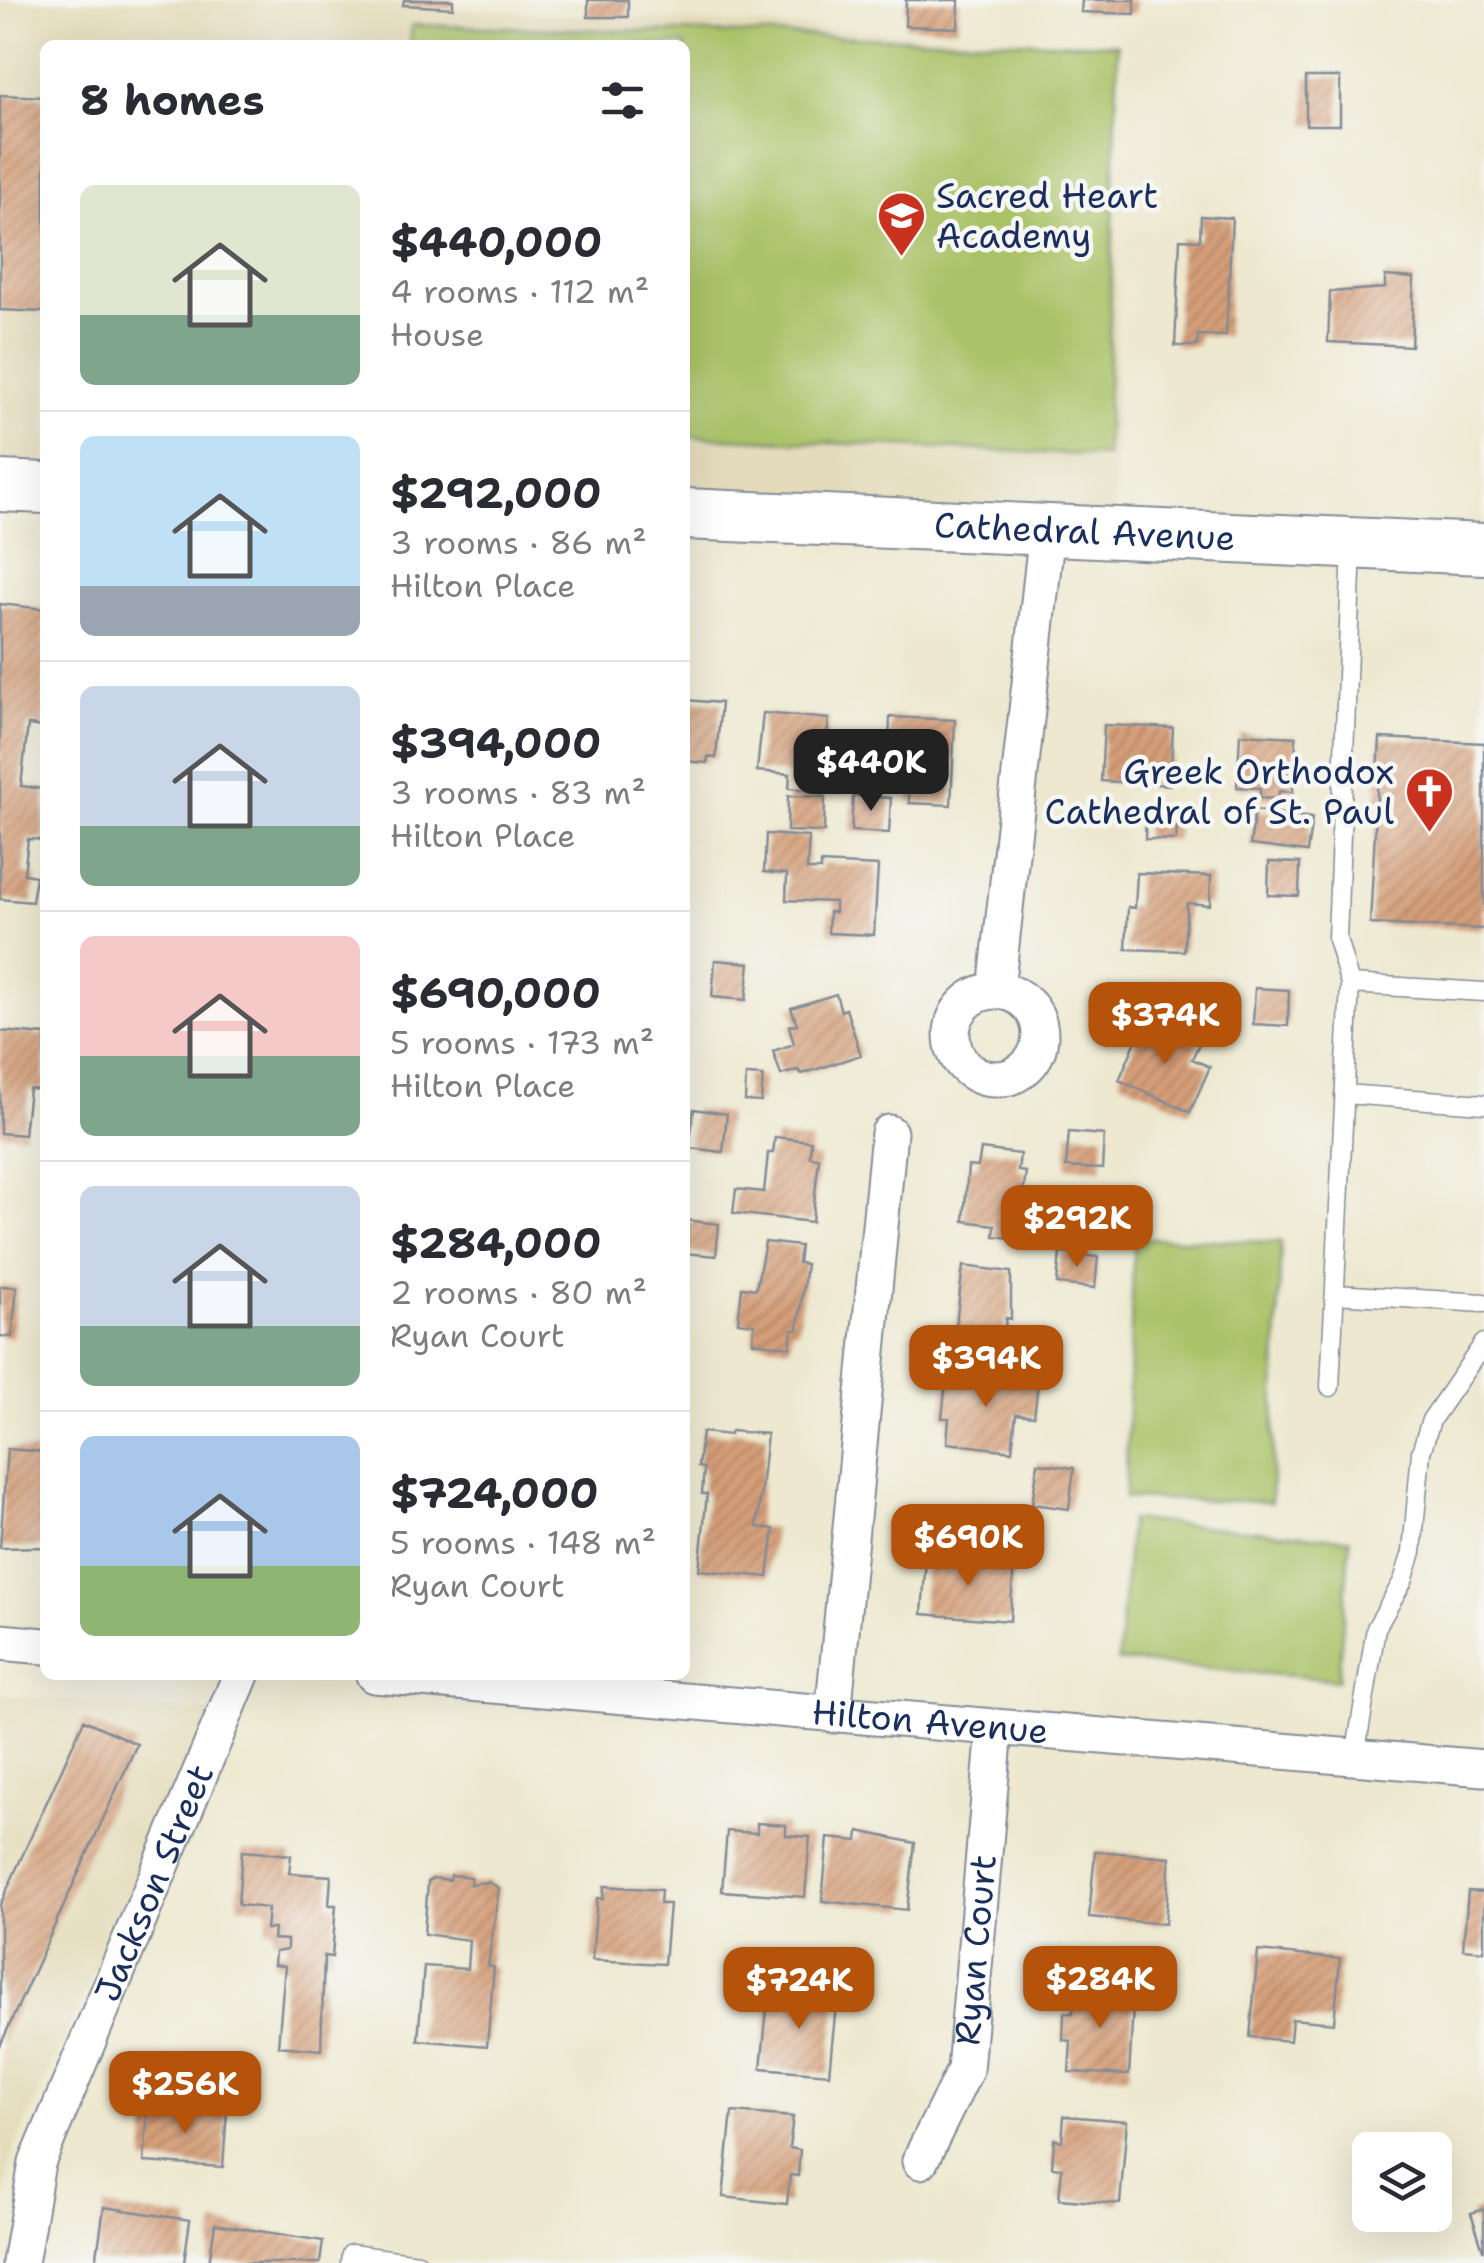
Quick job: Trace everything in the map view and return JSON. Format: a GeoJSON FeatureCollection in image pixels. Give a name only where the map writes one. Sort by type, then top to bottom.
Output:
{"type":"FeatureCollection","features":[{"type":"Feature","properties":{"kind":"street"},"geometry":{"type":"LineString","coordinates":[[0,486],[40,488]]}},
{"type":"Feature","properties":{"kind":"street","name":"Cathedral Avenue"},"geometry":{"type":"LineString","coordinates":[[690,514],[1484,549]]}},
{"type":"Feature","properties":{"kind":"street"},"geometry":{"type":"LineString","coordinates":[[996,990],[1047,530]]}},
{"type":"Feature","properties":{"kind":"street"},"geometry":{"type":"LineString","coordinates":[[833,1714],[889,1132]]}},
{"type":"Feature","properties":{"kind":"street"},"geometry":{"type":"LineString","coordinates":[[0,1642],[40,1646]]}},
{"type":"Feature","properties":{"kind":"street","name":"Jackson Street"},"geometry":{"type":"LineString","coordinates":[[20,2263],[37,2162],[239,1680]]}},
{"type":"Feature","properties":{"kind":"street","name":"Hilton Avenue"},"geometry":{"type":"LineString","coordinates":[[433,1680],[1484,1768]]}},
{"type":"Feature","properties":{"kind":"street","name":"Ryan Court"},"geometry":{"type":"LineString","coordinates":[[920,2161],[965,2070],[995,1728]]}},
{"type":"Feature","properties":{"kind":"lane"},"geometry":{"type":"LineString","coordinates":[[1330,1388],[1350,984],[1336,939],[1352,543]]}},
{"type":"Feature","properties":{"kind":"lane"},"geometry":{"type":"LineString","coordinates":[[1350,984],[1484,992]]}},
{"type":"Feature","properties":{"kind":"lane"},"geometry":{"type":"LineString","coordinates":[[1344,1094],[1484,1104]]}},
{"type":"Feature","properties":{"kind":"lane"},"geometry":{"type":"LineString","coordinates":[[1334,1294],[1484,1303]]}},
{"type":"Feature","properties":{"kind":"lane"},"geometry":{"type":"LineString","coordinates":[[1354,1758],[1376,1628],[1403,1582],[1412,1552],[1421,1452],[1431,1420],[1484,1343]]}},
{"type":"Feature","properties":{"kind":"lane"},"geometry":{"type":"LineString","coordinates":[[350,2263],[351,2254],[418,2263]]}},
{"type":"Feature","properties":{"kind":"shaded area","name":"Sacred Heart Academy"},"geometry":{"type":"Polygon","coordinates":[[[0,0],[294,0],[1118,44],[1115,516],[690,500],[690,40],[40,40],[40,474],[0,473],[0,0]]]}},
{"type":"Feature","properties":{"kind":"shaded area"},"geometry":{"type":"Polygon","coordinates":[[[0,1695],[213,1713],[12,2153],[0,2228],[0,1695]]]}},
{"type":"Feature","properties":{"kind":"green space","name":"Sacred Heart Academy"},"geometry":{"type":"Polygon","coordinates":[[[412,25],[1118,44],[1106,456],[690,436],[690,40],[410,40],[412,25]]]}},
{"type":"Feature","properties":{"kind":"green space"},"geometry":{"type":"Polygon","coordinates":[[[1134,1238],[1281,1242],[1271,1502],[1125,1498],[1134,1238]]]}},
{"type":"Feature","properties":{"kind":"green space"},"geometry":{"type":"Polygon","coordinates":[[[1130,1520],[1350,1539],[1338,1680],[1118,1661],[1130,1520]]]}},
{"type":"Feature","properties":{"kind":"building"},"geometry":{"type":"Polygon","coordinates":[[[404,0],[453,0],[453,8],[403,5],[404,0]]]}},
{"type":"Feature","properties":{"kind":"building"},"geometry":{"type":"Polygon","coordinates":[[[588,0],[628,0],[628,17],[588,17],[588,0]]]}},
{"type":"Feature","properties":{"kind":"building"},"geometry":{"type":"Polygon","coordinates":[[[906,0],[959,0],[958,28],[905,26],[906,0]]]}},
{"type":"Feature","properties":{"kind":"building"},"geometry":{"type":"Polygon","coordinates":[[[1082,0],[1135,0],[1135,14],[1081,12],[1082,0]]]}},
{"type":"Feature","properties":{"kind":"building"},"geometry":{"type":"Polygon","coordinates":[[[1306,77],[1340,77],[1340,125],[1306,125],[1306,77]]]}},
{"type":"Feature","properties":{"kind":"building"},"geometry":{"type":"Polygon","coordinates":[[[0,95],[40,97],[40,312],[0,310],[0,95]]]}},
{"type":"Feature","properties":{"kind":"building"},"geometry":{"type":"Polygon","coordinates":[[[1201,216],[1232,218],[1226,336],[1198,335],[1197,346],[1175,346],[1180,239],[1200,240],[1201,216]]]}},
{"type":"Feature","properties":{"kind":"building"},"geometry":{"type":"Polygon","coordinates":[[[1385,276],[1414,278],[1411,346],[1328,342],[1330,292],[1385,288],[1385,276]]]}},
{"type":"Feature","properties":{"kind":"building"},"geometry":{"type":"Polygon","coordinates":[[[0,604],[40,608],[40,726],[28,725],[21,786],[40,788],[40,840],[28,839],[24,874],[36,876],[32,902],[0,899],[0,604]]]}},
{"type":"Feature","properties":{"kind":"building"},"geometry":{"type":"Polygon","coordinates":[[[690,700],[721,703],[716,758],[708,757],[707,763],[690,761],[690,700]]]}},
{"type":"Feature","properties":{"kind":"building"},"geometry":{"type":"Polygon","coordinates":[[[763,713],[829,719],[826,745],[816,744],[812,791],[789,788],[790,774],[757,771],[763,713]]]}},
{"type":"Feature","properties":{"kind":"building"},"geometry":{"type":"Polygon","coordinates":[[[890,717],[955,720],[951,805],[909,803],[910,770],[888,769],[890,717]]]}},
{"type":"Feature","properties":{"kind":"building"},"geometry":{"type":"Polygon","coordinates":[[[1104,725],[1173,728],[1170,785],[1101,781],[1104,725]]]}},
{"type":"Feature","properties":{"kind":"building"},"geometry":{"type":"Polygon","coordinates":[[[1240,734],[1296,737],[1293,792],[1279,791],[1278,799],[1260,798],[1260,788],[1237,787],[1240,734]]]}},
{"type":"Feature","properties":{"kind":"building","name":"Greek Orthodox Cathedral of St. Paul"},"geometry":{"type":"Polygon","coordinates":[[[1380,738],[1484,743],[1484,929],[1370,924],[1380,738]]]}},
{"type":"Feature","properties":{"kind":"building"},"geometry":{"type":"Polygon","coordinates":[[[788,796],[825,797],[824,832],[787,831],[788,796]]]}},
{"type":"Feature","properties":{"kind":"building"},"geometry":{"type":"Polygon","coordinates":[[[853,796],[891,798],[889,833],[851,831],[853,796]]]}},
{"type":"Feature","properties":{"kind":"building"},"geometry":{"type":"Polygon","coordinates":[[[1146,806],[1178,808],[1176,840],[1145,839],[1146,806]]]}},
{"type":"Feature","properties":{"kind":"building"},"geometry":{"type":"Polygon","coordinates":[[[1255,810],[1312,818],[1307,852],[1250,845],[1255,810]]]}},
{"type":"Feature","properties":{"kind":"building"},"geometry":{"type":"Polygon","coordinates":[[[766,834],[809,837],[807,870],[821,870],[821,863],[878,866],[874,935],[828,933],[829,912],[835,912],[835,902],[786,900],[787,874],[764,872],[766,834]]]}},
{"type":"Feature","properties":{"kind":"building"},"geometry":{"type":"Polygon","coordinates":[[[1269,862],[1300,863],[1299,896],[1268,895],[1269,862]]]}},
{"type":"Feature","properties":{"kind":"building"},"geometry":{"type":"Polygon","coordinates":[[[1137,873],[1211,876],[1210,905],[1187,903],[1184,951],[1126,949],[1128,907],[1135,908],[1137,873]]]}},
{"type":"Feature","properties":{"kind":"building"},"geometry":{"type":"Polygon","coordinates":[[[715,960],[750,963],[746,1000],[712,997],[715,960]]]}},
{"type":"Feature","properties":{"kind":"building"},"geometry":{"type":"Polygon","coordinates":[[[1255,988],[1289,990],[1288,1026],[1253,1024],[1255,988]]]}},
{"type":"Feature","properties":{"kind":"building"},"geometry":{"type":"Polygon","coordinates":[[[836,994],[841,1011],[846,1009],[861,1055],[802,1074],[798,1070],[781,1075],[773,1051],[794,1044],[789,1026],[797,1024],[791,1008],[836,994]]]}},
{"type":"Feature","properties":{"kind":"building"},"geometry":{"type":"Polygon","coordinates":[[[1145,1020],[1199,1044],[1192,1059],[1210,1067],[1190,1112],[1119,1080],[1145,1020]]]}},
{"type":"Feature","properties":{"kind":"building"},"geometry":{"type":"Polygon","coordinates":[[[0,1031],[40,1035],[40,1090],[29,1089],[24,1135],[0,1133],[0,1031]]]}},
{"type":"Feature","properties":{"kind":"building"},"geometry":{"type":"Polygon","coordinates":[[[746,1075],[763,1076],[761,1102],[745,1101],[746,1075]]]}},
{"type":"Feature","properties":{"kind":"building"},"geometry":{"type":"Polygon","coordinates":[[[694,1109],[727,1114],[723,1152],[690,1148],[694,1109]]]}},
{"type":"Feature","properties":{"kind":"building"},"geometry":{"type":"Polygon","coordinates":[[[1069,1132],[1104,1135],[1102,1169],[1066,1167],[1069,1132]]]}},
{"type":"Feature","properties":{"kind":"building"},"geometry":{"type":"Polygon","coordinates":[[[775,1137],[811,1141],[810,1157],[819,1158],[812,1222],[733,1213],[736,1189],[764,1192],[768,1153],[773,1153],[775,1137]]]}},
{"type":"Feature","properties":{"kind":"building"},"geometry":{"type":"Polygon","coordinates":[[[981,1149],[1020,1154],[1018,1171],[1026,1172],[1023,1195],[1038,1197],[1036,1211],[1042,1211],[1033,1241],[994,1236],[995,1225],[964,1221],[968,1166],[978,1167],[981,1149]]]}},
{"type":"Feature","properties":{"kind":"building"},"geometry":{"type":"Polygon","coordinates":[[[690,1221],[719,1224],[716,1256],[690,1253],[690,1221]]]}},
{"type":"Feature","properties":{"kind":"building"},"geometry":{"type":"Polygon","coordinates":[[[765,1242],[800,1246],[798,1263],[806,1264],[798,1330],[792,1330],[790,1347],[753,1342],[754,1324],[738,1322],[742,1287],[756,1289],[765,1242]]]}},
{"type":"Feature","properties":{"kind":"building"},"geometry":{"type":"Polygon","coordinates":[[[1060,1253],[1098,1257],[1095,1288],[1057,1284],[1060,1253]]]}},
{"type":"Feature","properties":{"kind":"building"},"geometry":{"type":"Polygon","coordinates":[[[963,1266],[1011,1272],[1011,1319],[1006,1318],[1004,1338],[992,1337],[990,1354],[963,1350],[965,1334],[955,1333],[963,1266]]]}},
{"type":"Feature","properties":{"kind":"building"},"geometry":{"type":"Polygon","coordinates":[[[0,1286],[17,1287],[12,1337],[0,1336],[0,1286]]]}},
{"type":"Feature","properties":{"kind":"building"},"geometry":{"type":"Polygon","coordinates":[[[947,1373],[1038,1384],[1034,1416],[1016,1414],[1012,1451],[947,1443],[949,1418],[942,1418],[947,1373]]]}},
{"type":"Feature","properties":{"kind":"building"},"geometry":{"type":"Polygon","coordinates":[[[731,1431],[767,1434],[757,1527],[774,1529],[768,1577],[699,1570],[707,1494],[702,1494],[704,1468],[698,1467],[702,1432],[730,1435],[731,1431]]]}},
{"type":"Feature","properties":{"kind":"building"},"geometry":{"type":"Polygon","coordinates":[[[7,1449],[40,1452],[40,1547],[0,1548],[7,1449]]]}},
{"type":"Feature","properties":{"kind":"building"},"geometry":{"type":"Polygon","coordinates":[[[1038,1463],[1074,1468],[1069,1509],[1032,1504],[1038,1463]]]}},
{"type":"Feature","properties":{"kind":"building"},"geometry":{"type":"Polygon","coordinates":[[[926,1557],[1014,1562],[1010,1621],[922,1614],[926,1557]]]}},
{"type":"Feature","properties":{"kind":"building"},"geometry":{"type":"Polygon","coordinates":[[[84,1720],[137,1744],[0,2046],[0,1905],[84,1720]]]}},
{"type":"Feature","properties":{"kind":"building"},"geometry":{"type":"Polygon","coordinates":[[[757,1823],[786,1825],[786,1835],[810,1837],[805,1897],[722,1891],[727,1831],[757,1833],[757,1823]]]}},
{"type":"Feature","properties":{"kind":"building"},"geometry":{"type":"Polygon","coordinates":[[[859,1831],[915,1843],[907,1910],[822,1901],[828,1838],[858,1841],[859,1831]]]}},
{"type":"Feature","properties":{"kind":"building"},"geometry":{"type":"Polygon","coordinates":[[[242,1851],[291,1855],[289,1873],[331,1876],[329,1905],[336,1905],[332,1957],[324,1956],[321,2050],[278,2046],[285,1966],[274,1965],[275,1952],[287,1950],[287,1940],[273,1939],[274,1929],[266,1929],[268,1908],[238,1905],[242,1851]]]}},
{"type":"Feature","properties":{"kind":"building"},"geometry":{"type":"Polygon","coordinates":[[[1095,1851],[1170,1857],[1165,1924],[1089,1917],[1095,1851]]]}},
{"type":"Feature","properties":{"kind":"building"},"geometry":{"type":"Polygon","coordinates":[[[451,1875],[471,1877],[470,1884],[488,1882],[499,1888],[488,1966],[494,1967],[487,2046],[418,2040],[424,1966],[467,1969],[469,1940],[424,1934],[428,1882],[433,1878],[450,1880],[451,1875]]]}},
{"type":"Feature","properties":{"kind":"building"},"geometry":{"type":"Polygon","coordinates":[[[604,1886],[661,1890],[660,1904],[669,1904],[664,1964],[592,1960],[597,1898],[603,1899],[604,1886]]]}},
{"type":"Feature","properties":{"kind":"building"},"geometry":{"type":"Polygon","coordinates":[[[1468,1891],[1484,1892],[1484,1951],[1463,1949],[1468,1891]]]}},
{"type":"Feature","properties":{"kind":"building"},"geometry":{"type":"Polygon","coordinates":[[[1258,1951],[1340,1959],[1334,2023],[1292,2019],[1290,2041],[1250,2037],[1258,1951]]]}},
{"type":"Feature","properties":{"kind":"building"},"geometry":{"type":"Polygon","coordinates":[[[1074,1987],[1134,1991],[1129,2075],[1069,2072],[1071,2041],[1063,2040],[1064,2013],[1073,2013],[1074,1987]]]}},
{"type":"Feature","properties":{"kind":"building"},"geometry":{"type":"Polygon","coordinates":[[[769,1989],[837,1995],[829,2074],[761,2068],[769,1989]]]}},
{"type":"Feature","properties":{"kind":"building"},"geometry":{"type":"Polygon","coordinates":[[[148,2105],[227,2111],[223,2167],[144,2162],[148,2105]]]}},
{"type":"Feature","properties":{"kind":"building"},"geometry":{"type":"Polygon","coordinates":[[[732,2112],[793,2117],[789,2148],[800,2150],[798,2176],[790,2175],[787,2204],[723,2197],[732,2112]]]}},
{"type":"Feature","properties":{"kind":"building"},"geometry":{"type":"Polygon","coordinates":[[[1064,2116],[1127,2121],[1120,2204],[1059,2199],[1062,2168],[1052,2167],[1054,2139],[1062,2141],[1064,2116]]]}},
{"type":"Feature","properties":{"kind":"building"},"geometry":{"type":"Polygon","coordinates":[[[104,2207],[190,2220],[184,2263],[96,2263],[104,2207]]]}},
{"type":"Feature","properties":{"kind":"building"},"geometry":{"type":"Polygon","coordinates":[[[1484,2209],[1484,2250],[1483,2250],[1471,2213],[1484,2209]]]}},
{"type":"Feature","properties":{"kind":"building"},"geometry":{"type":"Polygon","coordinates":[[[215,2224],[323,2241],[320,2263],[209,2263],[215,2224]]]}},
{"type":"Feature","properties":{"kind":"place","name":"Sacred Heart Academy"},"geometry":{"type":"Point","coordinates":[901,258]}},
{"type":"Feature","properties":{"kind":"place","name":"Greek Orthodox Cathedral of St. Paul"},"geometry":{"type":"Point","coordinates":[1429,834]}}]}
